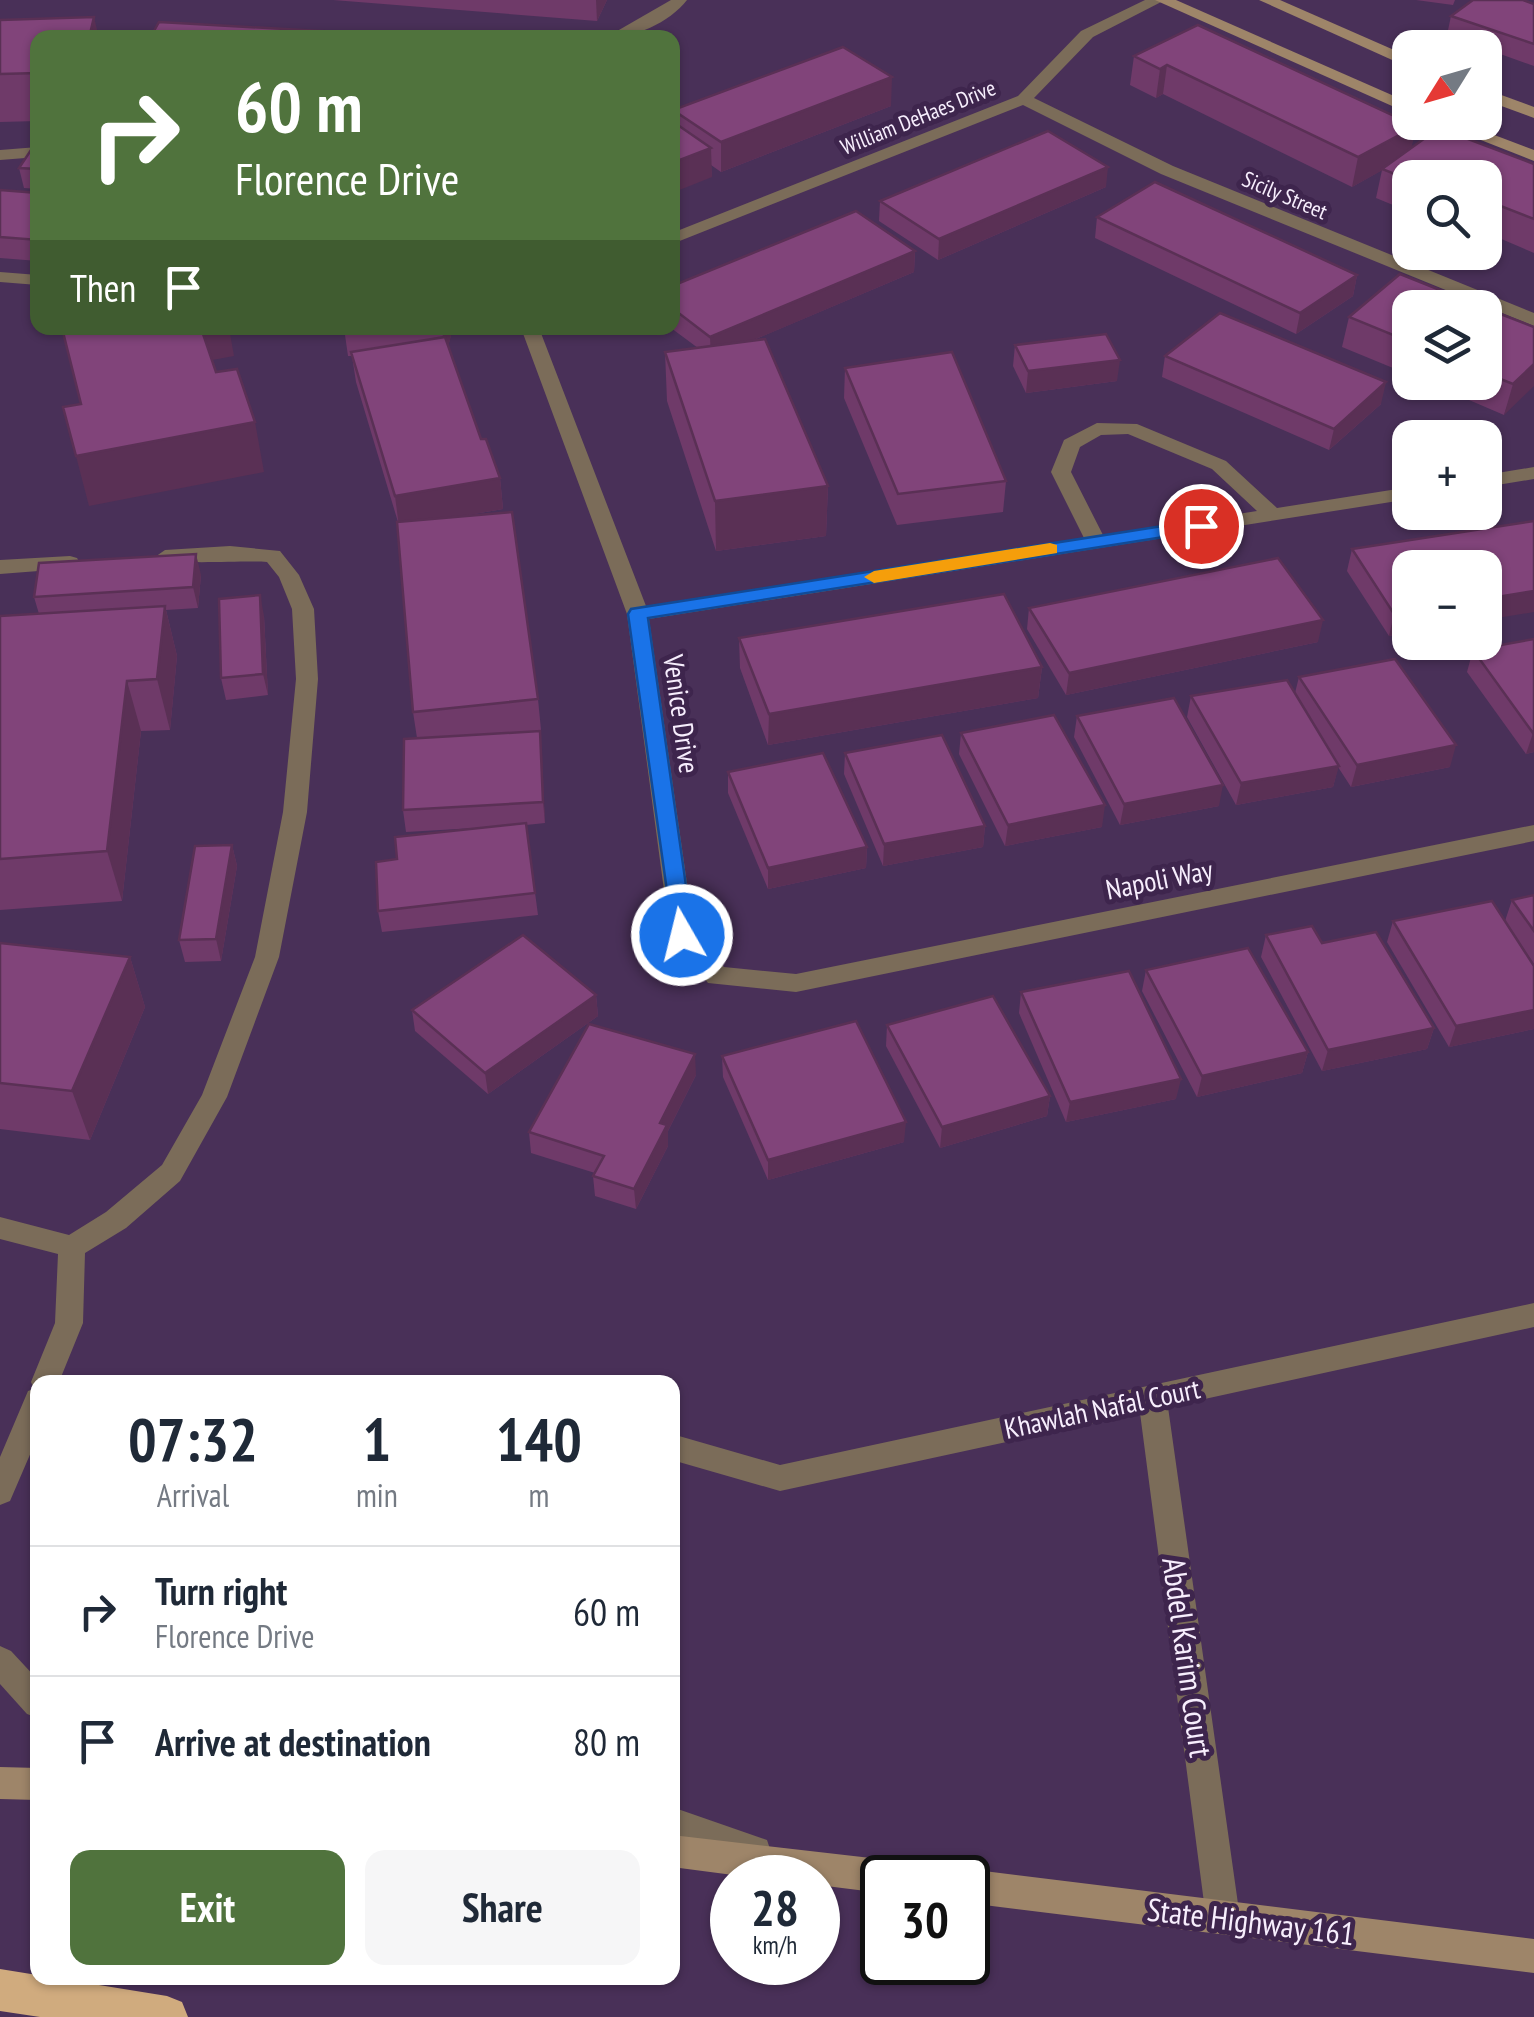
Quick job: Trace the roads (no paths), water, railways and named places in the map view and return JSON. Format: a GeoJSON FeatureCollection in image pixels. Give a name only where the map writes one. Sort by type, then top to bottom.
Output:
{"type":"FeatureCollection","features":[{"type":"Feature","properties":{"kind":"highway"},"geometry":{"type":"LineString","coordinates":[[0,1990],[168,2017]]}},
{"type":"Feature","properties":{"kind":"main road"},"geometry":{"type":"LineString","coordinates":[[1160,0],[1392,101]]}},
{"type":"Feature","properties":{"kind":"main road"},"geometry":{"type":"LineString","coordinates":[[1267,0],[1392,55]]}},
{"type":"Feature","properties":{"kind":"main road"},"geometry":{"type":"LineString","coordinates":[[1502,101],[1534,113]]}},
{"type":"Feature","properties":{"kind":"main road"},"geometry":{"type":"LineString","coordinates":[[1492,140],[1534,156]]}},
{"type":"Feature","properties":{"kind":"main road"},"geometry":{"type":"LineString","coordinates":[[0,1783],[30,1784]]}},
{"type":"Feature","properties":{"kind":"main road"},"geometry":{"type":"LineString","coordinates":[[680,1852],[710,1855]]}},
{"type":"Feature","properties":{"kind":"main road","name":"State Highway 161"},"geometry":{"type":"LineString","coordinates":[[990,1889],[1534,1956]]}},
{"type":"Feature","properties":{"kind":"street"},"geometry":{"type":"LineString","coordinates":[[629,30],[672,9],[680,0]]}},
{"type":"Feature","properties":{"kind":"street","name":"William DeHaes Drive"},"geometry":{"type":"LineString","coordinates":[[680,236],[1024,99],[1087,34],[1160,0]]}},
{"type":"Feature","properties":{"kind":"street","name":"Sicily Street"},"geometry":{"type":"LineString","coordinates":[[1024,99],[1167,170],[1534,320]]}},
{"type":"Feature","properties":{"kind":"street"},"geometry":{"type":"LineString","coordinates":[[0,155],[30,153]]}},
{"type":"Feature","properties":{"kind":"street"},"geometry":{"type":"LineString","coordinates":[[0,277],[30,279]]}},
{"type":"Feature","properties":{"kind":"street","name":"Venice Drive"},"geometry":{"type":"LineString","coordinates":[[533,335],[638,614],[682,935],[717,976],[796,983]]}},
{"type":"Feature","properties":{"kind":"street"},"geometry":{"type":"LineString","coordinates":[[1096,542],[1061,472],[1071,444],[1097,429],[1130,428],[1219,465],[1272,514]]}},
{"type":"Feature","properties":{"kind":"street"},"geometry":{"type":"LineString","coordinates":[[1502,478],[1534,473]]}},
{"type":"Feature","properties":{"kind":"street"},"geometry":{"type":"LineString","coordinates":[[638,614],[1392,496]]}},
{"type":"Feature","properties":{"kind":"street"},"geometry":{"type":"LineString","coordinates":[[0,1228],[72,1247],[116,1220],[171,1173],[214,1097],[267,957],[295,812],[307,679],[303,609],[290,575],[273,556],[230,552],[151,558]]}},
{"type":"Feature","properties":{"kind":"street"},"geometry":{"type":"LineString","coordinates":[[0,568],[91,562]]}},
{"type":"Feature","properties":{"kind":"street","name":"Napoli Way"},"geometry":{"type":"LineString","coordinates":[[796,983],[1534,834]]}},
{"type":"Feature","properties":{"kind":"street"},"geometry":{"type":"LineString","coordinates":[[48,1375],[69,1323],[72,1247]]}},
{"type":"Feature","properties":{"kind":"street","name":"Khawlah Nafal Court"},"geometry":{"type":"LineString","coordinates":[[680,1449],[780,1478],[1534,1315]]}},
{"type":"Feature","properties":{"kind":"street","name":"Abdel Karim Court"},"geometry":{"type":"LineString","coordinates":[[1152,1397],[1223,1918]]}},
{"type":"Feature","properties":{"kind":"street"},"geometry":{"type":"LineString","coordinates":[[0,1492],[30,1419]]}},
{"type":"Feature","properties":{"kind":"street"},"geometry":{"type":"LineString","coordinates":[[0,1661],[30,1694]]}},
{"type":"Feature","properties":{"kind":"street"},"geometry":{"type":"LineString","coordinates":[[680,1826],[764,1855]]}}]}
